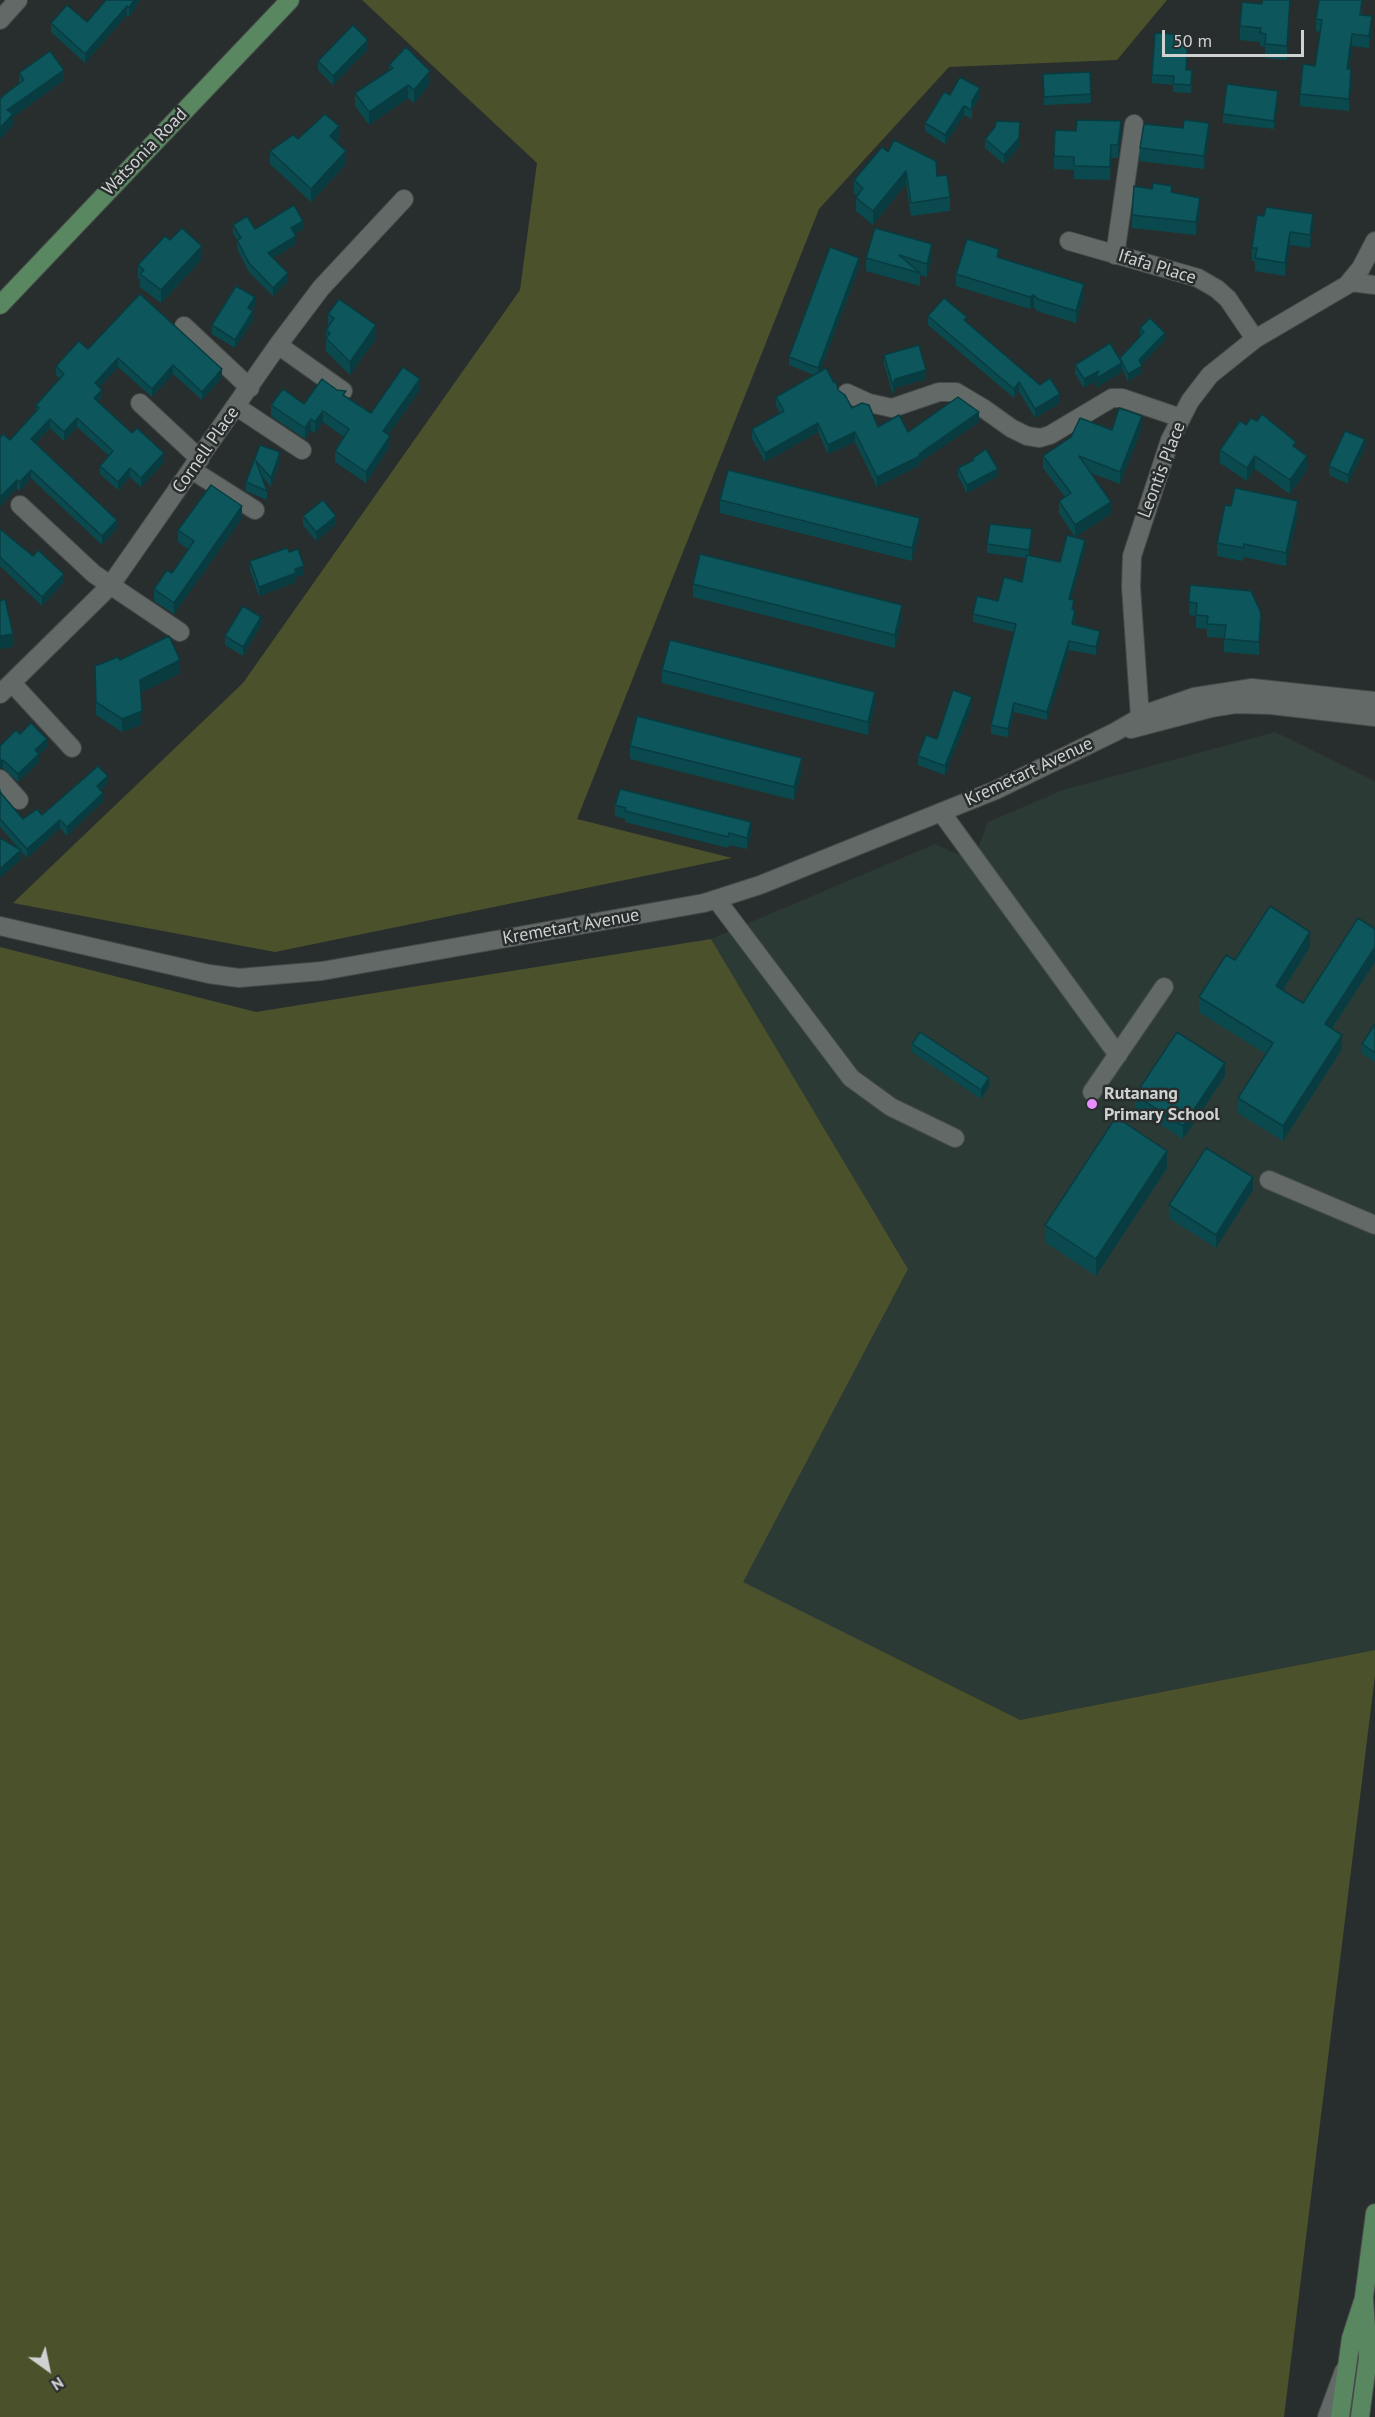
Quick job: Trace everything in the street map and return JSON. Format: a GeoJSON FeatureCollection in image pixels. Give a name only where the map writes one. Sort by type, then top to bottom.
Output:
{"type":"FeatureCollection","features":[{"type":"Feature","properties":{"kind":"main road","name":"Watsonia Road"},"geometry":{"type":"LineString","coordinates":[[0,305],[290,0]]}},
{"type":"Feature","properties":{"kind":"main road"},"geometry":{"type":"LineString","coordinates":[[1360,2417],[1368,2358],[1364,2297],[1375,2213]]}},
{"type":"Feature","properties":{"kind":"main road"},"geometry":{"type":"LineString","coordinates":[[1340,2417],[1347,2363],[1356,2319],[1364,2297]]}},
{"type":"Feature","properties":{"kind":"street"},"geometry":{"type":"LineString","coordinates":[[0,20],[18,0]]}},
{"type":"Feature","properties":{"kind":"street"},"geometry":{"type":"LineString","coordinates":[[1115,255],[1134,124]]}},
{"type":"Feature","properties":{"kind":"street","name":"Cornell Place"},"geometry":{"type":"LineString","coordinates":[[6,688],[110,586],[237,407],[278,345],[321,288],[404,199]]}},
{"type":"Feature","properties":{"kind":"street","name":"Ifafa Place"},"geometry":{"type":"LineString","coordinates":[[1069,241],[1198,278],[1217,289],[1238,311],[1255,339]]}},
{"type":"Feature","properties":{"kind":"street","name":"Leontis Place"},"geometry":{"type":"LineString","coordinates":[[1142,722],[1131,587],[1132,556],[1170,440],[1181,418],[1210,375],[1255,339],[1350,282],[1361,268],[1375,241]]}},
{"type":"Feature","properties":{"kind":"street"},"geometry":{"type":"LineString","coordinates":[[1350,282],[1375,285]]}},
{"type":"Feature","properties":{"kind":"street"},"geometry":{"type":"LineString","coordinates":[[184,326],[250,388]]}},
{"type":"Feature","properties":{"kind":"street"},"geometry":{"type":"LineString","coordinates":[[278,345],[343,391]]}},
{"type":"Feature","properties":{"kind":"street"},"geometry":{"type":"LineString","coordinates":[[847,393],[869,403],[892,408],[939,392],[956,392],[974,401],[1011,428],[1027,436],[1040,438],[1050,435],[1112,398],[1122,398],[1181,418]]}},
{"type":"Feature","properties":{"kind":"street"},"geometry":{"type":"LineString","coordinates":[[140,403],[196,464],[255,510]]}},
{"type":"Feature","properties":{"kind":"street"},"geometry":{"type":"LineString","coordinates":[[237,407],[302,450]]}},
{"type":"Feature","properties":{"kind":"street"},"geometry":{"type":"LineString","coordinates":[[20,505],[94,574],[180,632]]}},
{"type":"Feature","properties":{"kind":"street"},"geometry":{"type":"LineString","coordinates":[[6,688],[72,748]]}},
{"type":"Feature","properties":{"kind":"street","name":"Kremetart Avenue"},"geometry":{"type":"LineString","coordinates":[[0,926],[209,974],[239,978],[322,971],[716,899],[760,885],[996,790],[1115,732],[1194,697],[1252,688],[1375,700]]}},
{"type":"Feature","properties":{"kind":"street","name":"Kremetart Avenue"},"geometry":{"type":"LineString","coordinates":[[1142,722],[1236,704],[1271,705],[1375,717]]}},
{"type":"Feature","properties":{"kind":"street"},"geometry":{"type":"LineString","coordinates":[[0,779],[19,800]]}},
{"type":"Feature","properties":{"kind":"street"},"geometry":{"type":"LineString","coordinates":[[941,812],[1118,1055]]}},
{"type":"Feature","properties":{"kind":"street"},"geometry":{"type":"LineString","coordinates":[[716,899],[851,1078],[891,1107],[955,1138]]}},
{"type":"Feature","properties":{"kind":"street"},"geometry":{"type":"LineString","coordinates":[[1092,1092],[1164,987]]}},
{"type":"Feature","properties":{"kind":"street"},"geometry":{"type":"LineString","coordinates":[[1269,1179],[1375,1225]]}},
{"type":"Feature","properties":{"kind":"street"},"geometry":{"type":"LineString","coordinates":[[1327,2417],[1347,2363]]}},
{"type":"Feature","properties":{"kind":"shaded area","name":"Rutanang Primary School"},"geometry":{"type":"Polygon","coordinates":[[[1275,732],[1375,781],[1375,1650],[1020,1720],[742,1582],[908,1269],[711,939],[935,844],[962,856],[978,848],[988,822],[1063,790],[1275,732]]]}},
{"type":"Feature","properties":{"kind":"green space"},"geometry":{"type":"Polygon","coordinates":[[[362,0],[1167,0],[1117,60],[949,67],[819,209],[577,819],[732,858],[275,952],[13,903],[243,683],[520,290],[537,163],[362,0]]]}},
{"type":"Feature","properties":{"kind":"green space"},"geometry":{"type":"Polygon","coordinates":[[[711,939],[908,1269],[743,1582],[1020,1720],[1375,1650],[1375,1675],[1284,2417],[0,2417],[0,947],[256,1012],[711,939]]]}},
{"type":"Feature","properties":{"kind":"building"},"geometry":{"type":"Polygon","coordinates":[[[106,0],[134,0],[85,54],[51,23],[67,5],[87,22],[106,0]]]}},
{"type":"Feature","properties":{"kind":"building"},"geometry":{"type":"Polygon","coordinates":[[[1262,0],[1290,0],[1287,46],[1265,44],[1266,34],[1260,33],[1261,28],[1240,26],[1242,2],[1262,4],[1262,0]]]}},
{"type":"Feature","properties":{"kind":"building"},"geometry":{"type":"Polygon","coordinates":[[[1319,0],[1362,0],[1360,15],[1372,16],[1369,36],[1352,34],[1347,69],[1351,69],[1349,99],[1300,94],[1303,64],[1315,66],[1322,20],[1316,19],[1319,0]]]}},
{"type":"Feature","properties":{"kind":"building"},"geometry":{"type":"Polygon","coordinates":[[[353,25],[368,40],[333,76],[318,61],[353,25]]]}},
{"type":"Feature","properties":{"kind":"building"},"geometry":{"type":"Polygon","coordinates":[[[1155,33],[1188,35],[1186,70],[1192,70],[1191,85],[1173,84],[1174,76],[1152,75],[1155,33]]]}},
{"type":"Feature","properties":{"kind":"building"},"geometry":{"type":"Polygon","coordinates":[[[406,47],[430,71],[414,90],[408,85],[369,112],[355,93],[393,68],[389,65],[406,47]]]}},
{"type":"Feature","properties":{"kind":"building"},"geometry":{"type":"Polygon","coordinates":[[[50,51],[64,70],[7,110],[13,114],[0,128],[0,99],[24,80],[19,73],[50,51]]]}},
{"type":"Feature","properties":{"kind":"building"},"geometry":{"type":"Polygon","coordinates":[[[1090,72],[1091,94],[1044,97],[1043,74],[1090,72]]]}},
{"type":"Feature","properties":{"kind":"building"},"geometry":{"type":"Polygon","coordinates":[[[960,77],[980,88],[972,101],[972,110],[964,106],[945,135],[925,123],[944,92],[950,95],[960,77]]]}},
{"type":"Feature","properties":{"kind":"building"},"geometry":{"type":"Polygon","coordinates":[[[1227,84],[1278,91],[1274,121],[1223,114],[1227,84]]]}},
{"type":"Feature","properties":{"kind":"building"},"geometry":{"type":"Polygon","coordinates":[[[325,114],[339,126],[330,136],[346,151],[311,189],[270,151],[293,135],[298,139],[325,114]]]}},
{"type":"Feature","properties":{"kind":"building"},"geometry":{"type":"Polygon","coordinates":[[[1077,120],[1121,121],[1118,145],[1111,145],[1110,167],[1074,166],[1074,157],[1054,156],[1055,130],[1076,131],[1077,120]]]}},
{"type":"Feature","properties":{"kind":"building"},"geometry":{"type":"Polygon","coordinates":[[[1184,120],[1209,123],[1204,156],[1140,148],[1144,124],[1183,128],[1184,120]]]}},
{"type":"Feature","properties":{"kind":"building"},"geometry":{"type":"Polygon","coordinates":[[[996,121],[1020,122],[1019,138],[1004,155],[985,139],[995,127],[996,121]]]}},
{"type":"Feature","properties":{"kind":"building"},"geometry":{"type":"Polygon","coordinates":[[[894,140],[936,161],[937,176],[947,175],[950,197],[911,203],[906,171],[873,211],[856,198],[863,188],[854,180],[882,147],[888,152],[894,140]]]}},
{"type":"Feature","properties":{"kind":"building"},"geometry":{"type":"Polygon","coordinates":[[[1153,183],[1172,186],[1171,192],[1200,198],[1196,222],[1132,215],[1134,186],[1152,189],[1153,183]]]}},
{"type":"Feature","properties":{"kind":"building"},"geometry":{"type":"Polygon","coordinates":[[[294,205],[303,221],[291,228],[296,236],[268,253],[288,273],[273,288],[249,263],[237,240],[241,238],[233,225],[247,216],[255,229],[294,205]]]}},
{"type":"Feature","properties":{"kind":"building"},"geometry":{"type":"Polygon","coordinates":[[[1266,207],[1313,214],[1310,235],[1290,232],[1285,263],[1255,258],[1257,248],[1252,248],[1257,215],[1264,216],[1266,207]]]}},
{"type":"Feature","properties":{"kind":"building"},"geometry":{"type":"Polygon","coordinates":[[[182,228],[202,246],[161,290],[140,274],[144,270],[138,265],[165,236],[170,240],[182,228]]]}},
{"type":"Feature","properties":{"kind":"building"},"geometry":{"type":"Polygon","coordinates":[[[875,228],[932,244],[927,264],[899,255],[920,273],[866,258],[875,228]]]}},
{"type":"Feature","properties":{"kind":"building"},"geometry":{"type":"Polygon","coordinates":[[[967,239],[999,249],[997,257],[1084,284],[1076,311],[1037,299],[1034,295],[1030,297],[956,274],[967,239]]]}},
{"type":"Feature","properties":{"kind":"building"},"geometry":{"type":"Polygon","coordinates":[[[830,247],[859,258],[818,368],[789,357],[830,247]]]}},
{"type":"Feature","properties":{"kind":"building"},"geometry":{"type":"Polygon","coordinates":[[[236,286],[255,297],[248,308],[253,311],[235,340],[212,325],[236,286]]]}},
{"type":"Feature","properties":{"kind":"building"},"geometry":{"type":"Polygon","coordinates":[[[140,294],[222,369],[202,392],[173,365],[152,389],[118,358],[95,383],[102,390],[94,398],[132,433],[137,428],[164,453],[141,478],[130,468],[118,482],[100,466],[113,451],[77,418],[64,432],[50,419],[31,439],[117,520],[102,536],[31,470],[20,482],[17,480],[0,497],[0,438],[3,434],[10,440],[39,408],[36,405],[64,374],[56,366],[79,341],[88,349],[140,294]]]}},
{"type":"Feature","properties":{"kind":"building"},"geometry":{"type":"Polygon","coordinates":[[[944,298],[967,317],[964,320],[1040,385],[1050,378],[1060,394],[1035,409],[1019,382],[1014,389],[928,316],[944,298]]]}},
{"type":"Feature","properties":{"kind":"building"},"geometry":{"type":"Polygon","coordinates":[[[339,299],[376,325],[350,362],[326,338],[330,333],[326,330],[334,318],[328,314],[339,299]]]}},
{"type":"Feature","properties":{"kind":"building"},"geometry":{"type":"Polygon","coordinates":[[[1150,318],[1165,333],[1139,360],[1142,366],[1128,374],[1120,358],[1144,332],[1140,328],[1150,318]]]}},
{"type":"Feature","properties":{"kind":"building"},"geometry":{"type":"Polygon","coordinates":[[[1110,343],[1122,363],[1095,379],[1099,371],[1084,379],[1075,365],[1110,343]]]}},
{"type":"Feature","properties":{"kind":"building"},"geometry":{"type":"Polygon","coordinates":[[[919,345],[926,370],[895,379],[893,386],[884,355],[919,345]]]}},
{"type":"Feature","properties":{"kind":"building"},"geometry":{"type":"Polygon","coordinates":[[[403,367],[420,379],[383,431],[390,436],[366,472],[335,451],[349,429],[323,411],[315,422],[311,419],[305,428],[271,405],[283,389],[304,404],[322,379],[337,390],[346,391],[343,395],[371,413],[403,367]]]}},
{"type":"Feature","properties":{"kind":"building"},"geometry":{"type":"Polygon","coordinates":[[[826,368],[834,383],[836,381],[838,390],[845,395],[852,408],[862,403],[869,405],[878,427],[899,415],[908,432],[958,397],[979,412],[919,454],[920,456],[877,477],[855,432],[828,445],[818,423],[765,453],[752,429],[784,411],[776,397],[826,368]]]}},
{"type":"Feature","properties":{"kind":"building"},"geometry":{"type":"Polygon","coordinates":[[[1119,408],[1142,416],[1120,472],[1079,456],[1111,502],[1075,525],[1059,501],[1071,493],[1043,456],[1071,437],[1080,418],[1112,430],[1119,408]]]}},
{"type":"Feature","properties":{"kind":"building"},"geometry":{"type":"Polygon","coordinates":[[[1262,414],[1296,442],[1293,446],[1307,456],[1290,480],[1255,456],[1247,468],[1220,450],[1240,421],[1246,425],[1251,418],[1257,421],[1262,414]]]}},
{"type":"Feature","properties":{"kind":"building"},"geometry":{"type":"Polygon","coordinates":[[[1345,431],[1365,439],[1348,475],[1329,466],[1345,431]]]}},
{"type":"Feature","properties":{"kind":"building"},"geometry":{"type":"Polygon","coordinates":[[[260,445],[280,452],[271,478],[256,461],[267,491],[246,482],[260,445]]]}},
{"type":"Feature","properties":{"kind":"building"},"geometry":{"type":"Polygon","coordinates":[[[986,449],[998,469],[967,485],[958,468],[974,460],[973,458],[986,449]]]}},
{"type":"Feature","properties":{"kind":"building"},"geometry":{"type":"Polygon","coordinates":[[[728,470],[920,518],[912,548],[720,500],[728,470]]]}},
{"type":"Feature","properties":{"kind":"building"},"geometry":{"type":"Polygon","coordinates":[[[211,485],[242,506],[174,603],[154,589],[167,570],[172,573],[194,541],[178,530],[211,485]]]}},
{"type":"Feature","properties":{"kind":"building"},"geometry":{"type":"Polygon","coordinates":[[[1235,488],[1298,501],[1286,553],[1244,544],[1243,548],[1217,543],[1225,505],[1231,506],[1235,488]]]}},
{"type":"Feature","properties":{"kind":"building"},"geometry":{"type":"Polygon","coordinates":[[[323,500],[336,516],[316,532],[303,516],[323,500]]]}},
{"type":"Feature","properties":{"kind":"building"},"geometry":{"type":"Polygon","coordinates":[[[990,524],[1032,529],[1029,550],[987,544],[990,524]]]}},
{"type":"Feature","properties":{"kind":"building"},"geometry":{"type":"Polygon","coordinates":[[[0,529],[33,556],[38,550],[64,574],[42,597],[0,557],[0,529]]]}},
{"type":"Feature","properties":{"kind":"building"},"geometry":{"type":"Polygon","coordinates":[[[1067,535],[1085,540],[1069,599],[1074,600],[1072,609],[1075,610],[1072,624],[1100,631],[1096,647],[1069,641],[1047,712],[1014,703],[1008,729],[991,725],[1016,624],[973,614],[977,596],[998,601],[1004,577],[1022,582],[1027,555],[1060,562],[1067,535]]]}},
{"type":"Feature","properties":{"kind":"building"},"geometry":{"type":"Polygon","coordinates":[[[287,548],[289,552],[298,549],[304,566],[295,569],[296,573],[259,587],[250,561],[287,548]]]}},
{"type":"Feature","properties":{"kind":"building"},"geometry":{"type":"Polygon","coordinates":[[[700,554],[902,605],[895,635],[693,584],[700,554]]]}},
{"type":"Feature","properties":{"kind":"building"},"geometry":{"type":"Polygon","coordinates":[[[1190,585],[1251,591],[1261,613],[1259,642],[1224,639],[1226,625],[1207,624],[1208,616],[1196,615],[1197,603],[1189,602],[1190,585]]]}},
{"type":"Feature","properties":{"kind":"building"},"geometry":{"type":"Polygon","coordinates":[[[5,599],[13,634],[0,636],[0,601],[5,599]]]}},
{"type":"Feature","properties":{"kind":"building"},"geometry":{"type":"Polygon","coordinates":[[[243,606],[261,617],[243,647],[225,636],[243,606]]]}},
{"type":"Feature","properties":{"kind":"building"},"geometry":{"type":"Polygon","coordinates":[[[169,636],[180,660],[140,680],[142,711],[122,719],[96,702],[95,666],[118,657],[120,660],[169,636]]]}},
{"type":"Feature","properties":{"kind":"building"},"geometry":{"type":"Polygon","coordinates":[[[670,640],[875,692],[868,722],[662,670],[670,640]]]}},
{"type":"Feature","properties":{"kind":"building"},"geometry":{"type":"Polygon","coordinates":[[[953,690],[972,697],[945,766],[918,756],[926,735],[937,739],[953,690]]]}},
{"type":"Feature","properties":{"kind":"building"},"geometry":{"type":"Polygon","coordinates":[[[637,716],[802,758],[794,787],[630,746],[637,716]]]}},
{"type":"Feature","properties":{"kind":"building"},"geometry":{"type":"Polygon","coordinates":[[[31,723],[47,739],[35,750],[39,754],[18,774],[3,760],[0,761],[0,746],[16,730],[20,734],[31,723]]]}},
{"type":"Feature","properties":{"kind":"building"},"geometry":{"type":"Polygon","coordinates":[[[98,766],[108,776],[97,786],[103,793],[67,827],[60,820],[27,849],[0,819],[0,792],[23,819],[37,809],[42,815],[98,766]]]}},
{"type":"Feature","properties":{"kind":"building"},"geometry":{"type":"Polygon","coordinates":[[[620,789],[751,822],[747,838],[729,833],[728,837],[625,811],[626,808],[615,805],[620,789]]]}},
{"type":"Feature","properties":{"kind":"building"},"geometry":{"type":"Polygon","coordinates":[[[0,838],[21,850],[0,869],[0,838]]]}},
{"type":"Feature","properties":{"kind":"building"},"geometry":{"type":"Polygon","coordinates":[[[1270,906],[1310,932],[1276,986],[1303,1003],[1358,918],[1375,929],[1375,947],[1325,1024],[1342,1035],[1283,1126],[1238,1098],[1273,1043],[1199,997],[1226,955],[1235,960],[1270,906]]]}},
{"type":"Feature","properties":{"kind":"building"},"geometry":{"type":"Polygon","coordinates":[[[1375,1024],[1375,1053],[1362,1044],[1375,1024]]]}},
{"type":"Feature","properties":{"kind":"building"},"geometry":{"type":"Polygon","coordinates":[[[920,1032],[989,1078],[981,1090],[912,1044],[920,1032]]]}},
{"type":"Feature","properties":{"kind":"building"},"geometry":{"type":"Polygon","coordinates":[[[1177,1032],[1225,1063],[1183,1126],[1135,1095],[1177,1032]]]}},
{"type":"Feature","properties":{"kind":"building"},"geometry":{"type":"Polygon","coordinates":[[[1116,1117],[1167,1151],[1096,1259],[1045,1225],[1116,1117]]]}},
{"type":"Feature","properties":{"kind":"building"},"geometry":{"type":"Polygon","coordinates":[[[1206,1148],[1253,1177],[1216,1235],[1169,1205],[1206,1148]]]}},
{"type":"Feature","properties":{"kind":"place","name":"Rutanang Primary School"},"geometry":{"type":"Point","coordinates":[1092,1104]}}]}
